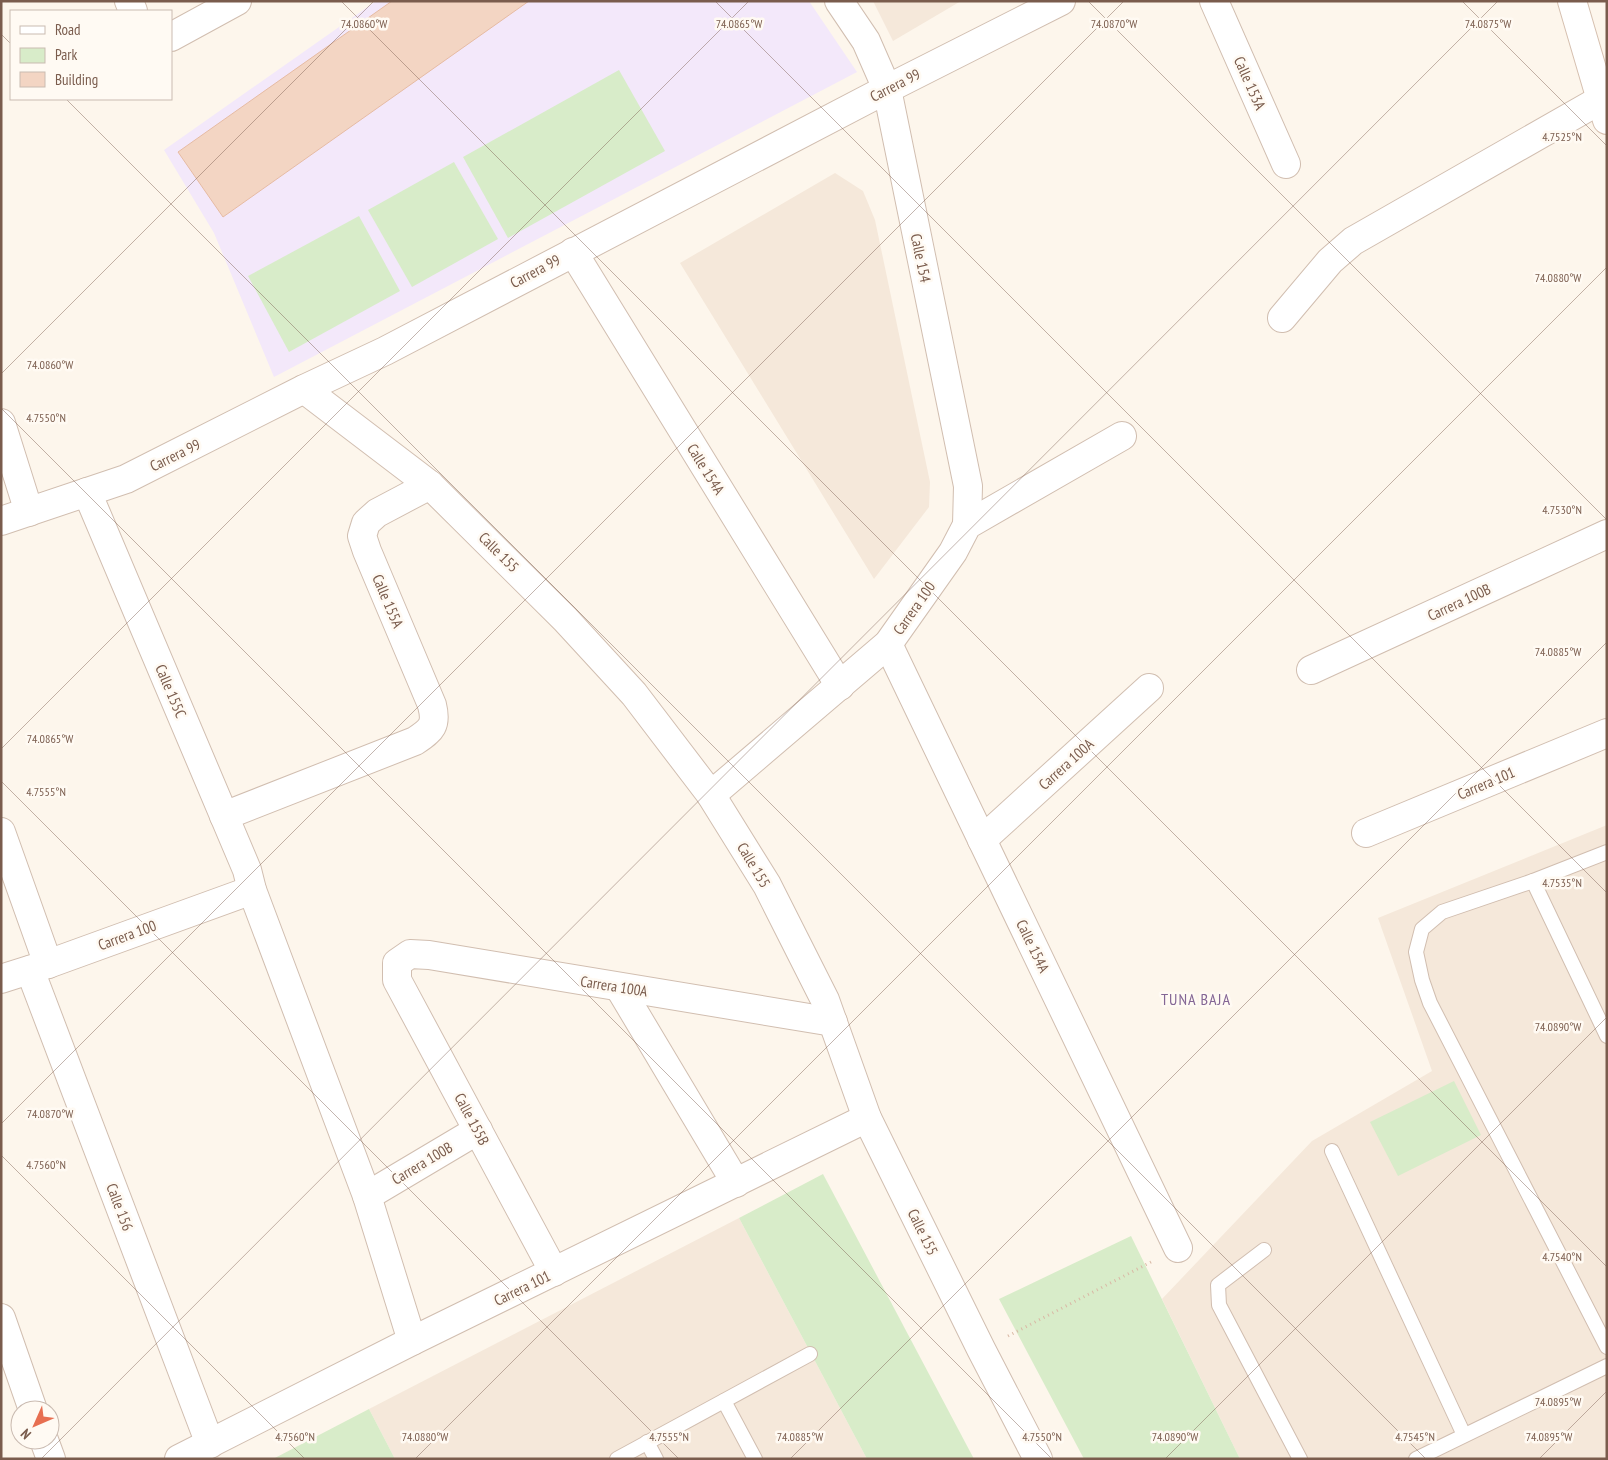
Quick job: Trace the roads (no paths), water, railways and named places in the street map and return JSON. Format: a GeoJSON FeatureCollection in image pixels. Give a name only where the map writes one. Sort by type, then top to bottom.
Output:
{"type":"FeatureCollection","features":[{"type":"Feature","properties":{"kind":"street"},"geometry":{"type":"LineString","coordinates":[[172,36],[237,1]]}},
{"type":"Feature","properties":{"kind":"street","name":"Calle 154"},"geometry":{"type":"LineString","coordinates":[[839,1],[866,41],[887,89],[968,486],[967,525]]}},
{"type":"Feature","properties":{"kind":"street","name":"Carrera 99"},"geometry":{"type":"LineString","coordinates":[[1,521],[126,479],[304,389],[385,351],[887,89],[1061,1]]}},
{"type":"Feature","properties":{"kind":"street","name":"Calle 153A"},"geometry":{"type":"LineString","coordinates":[[1214,1],[1286,164]]}},
{"type":"Feature","properties":{"kind":"street"},"geometry":{"type":"LineString","coordinates":[[1282,318],[1330,260],[1353,241],[1604,110],[1572,1]]}},
{"type":"Feature","properties":{"kind":"street","name":"Calle 154A"},"geometry":{"type":"LineString","coordinates":[[573,252],[840,686]]}},
{"type":"Feature","properties":{"kind":"street","name":"Calle 155"},"geometry":{"type":"LineString","coordinates":[[304,389],[430,485],[565,619],[634,694],[711,796],[767,885],[825,1000],[867,1118],[981,1349],[1038,1459]]}},
{"type":"Feature","properties":{"kind":"street"},"geometry":{"type":"LineString","coordinates":[[1,423],[29,512]]}},
{"type":"Feature","properties":{"kind":"street"},"geometry":{"type":"LineString","coordinates":[[967,525],[1122,436]]}},
{"type":"Feature","properties":{"kind":"street","name":"Calle 155A"},"geometry":{"type":"LineString","coordinates":[[224,816],[415,741],[430,731],[435,718],[432,704],[367,552],[362,536],[366,523],[377,513],[430,485]]}},
{"type":"Feature","properties":{"kind":"street","name":"Calle 155C"},"geometry":{"type":"LineString","coordinates":[[87,492],[247,870],[252,890],[367,1196],[412,1341]]}},
{"type":"Feature","properties":{"kind":"street","name":"Carrera 100"},"geometry":{"type":"LineString","coordinates":[[711,796],[888,644],[954,552],[967,525]]}},
{"type":"Feature","properties":{"kind":"street","name":"Carrera 100B"},"geometry":{"type":"LineString","coordinates":[[1311,670],[1607,534]]}},
{"type":"Feature","properties":{"kind":"street","name":"Calle 154A"},"geometry":{"type":"LineString","coordinates":[[888,644],[1178,1248]]}},
{"type":"Feature","properties":{"kind":"street","name":"Carrera 100A"},"geometry":{"type":"LineString","coordinates":[[982,840],[1149,688]]}},
{"type":"Feature","properties":{"kind":"street","name":"Carrera 101"},"geometry":{"type":"LineString","coordinates":[[1366,833],[1607,733]]}},
{"type":"Feature","properties":{"kind":"street","name":"Calle 156"},"geometry":{"type":"LineString","coordinates":[[1,832],[39,967],[210,1444]]}},
{"type":"Feature","properties":{"kind":"street","name":"Carrera 100"},"geometry":{"type":"LineString","coordinates":[[1,979],[252,890]]}},
{"type":"Feature","properties":{"kind":"street","name":"Carrera 100A"},"geometry":{"type":"LineString","coordinates":[[397,963],[410,954],[429,956],[833,1022]]}},
{"type":"Feature","properties":{"kind":"street","name":"Calle 155B"},"geometry":{"type":"LineString","coordinates":[[397,963],[397,980],[554,1272]]}},
{"type":"Feature","properties":{"kind":"street"},"geometry":{"type":"LineString","coordinates":[[619,987],[736,1183]]}},
{"type":"Feature","properties":{"kind":"street","name":"Carrera 101"},"geometry":{"type":"LineString","coordinates":[[179,1459],[412,1341],[867,1118]]}},
{"type":"Feature","properties":{"kind":"street","name":"Carrera 100B"},"geometry":{"type":"LineString","coordinates":[[367,1196],[478,1130]]}},
{"type":"Feature","properties":{"kind":"street"},"geometry":{"type":"LineString","coordinates":[[1,1318],[30,1400]]}},
{"type":"Feature","properties":{"kind":"lane"},"geometry":{"type":"LineString","coordinates":[[1607,852],[1533,881],[1442,912],[1422,929],[1416,952],[1430,1004],[1607,1347]]}},
{"type":"Feature","properties":{"kind":"lane"},"geometry":{"type":"LineString","coordinates":[[1533,881],[1607,1036]]}},
{"type":"Feature","properties":{"kind":"lane"},"geometry":{"type":"LineString","coordinates":[[1332,1151],[1464,1436]]}},
{"type":"Feature","properties":{"kind":"lane"},"geometry":{"type":"LineString","coordinates":[[1264,1250],[1218,1285],[1219,1305],[1300,1459]]}},
{"type":"Feature","properties":{"kind":"lane"},"geometry":{"type":"LineString","coordinates":[[617,1459],[810,1354]]}},
{"type":"Feature","properties":{"kind":"lane"},"geometry":{"type":"LineString","coordinates":[[1416,1459],[1607,1366]]}},
{"type":"Feature","properties":{"kind":"lane"},"geometry":{"type":"LineString","coordinates":[[724,1401],[756,1459]]}},
{"type":"Feature","properties":{"kind":"lane"},"geometry":{"type":"LineString","coordinates":[[648,1442],[656,1459]]}},
{"type":"Feature","properties":{"kind":"district","name":"TUNA BAJA"},"geometry":{"type":"Point","coordinates":[1196,999]}}]}
